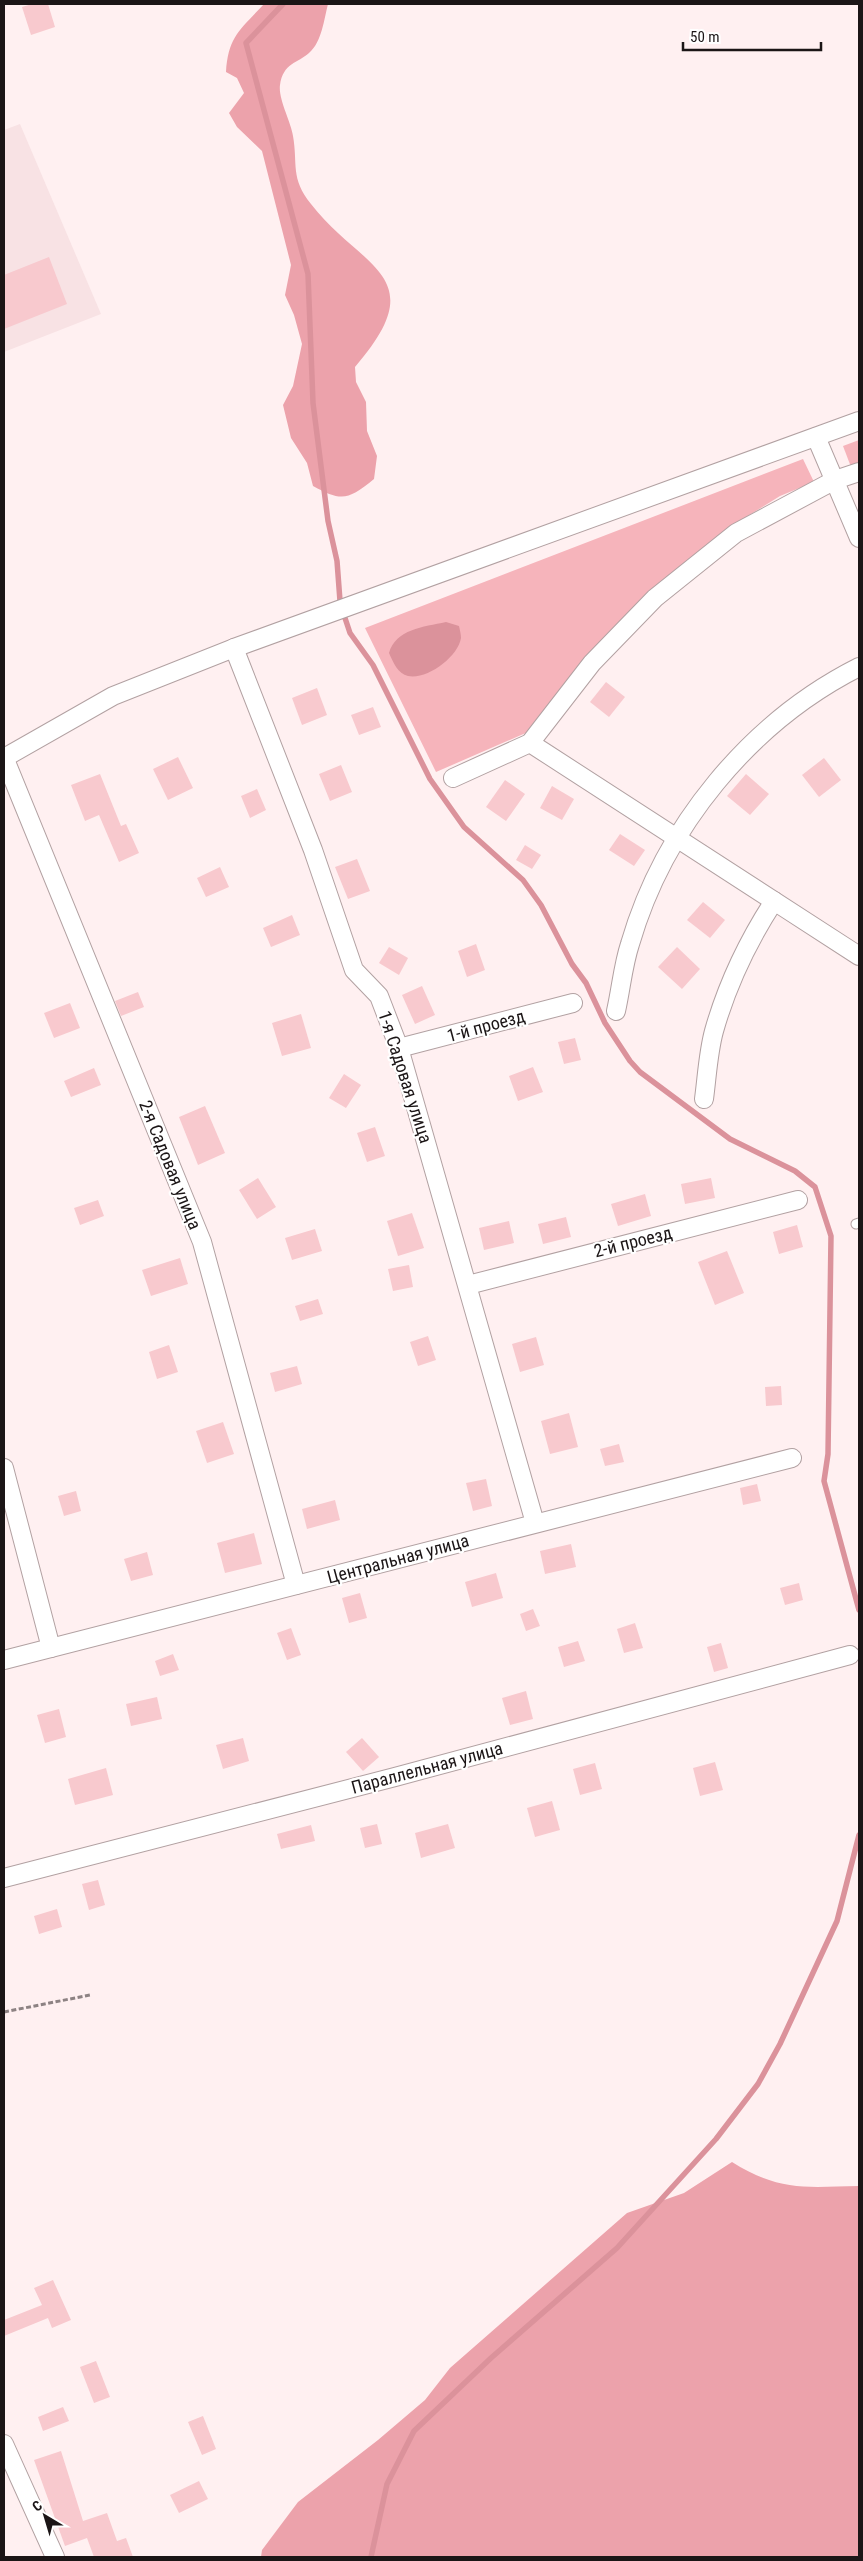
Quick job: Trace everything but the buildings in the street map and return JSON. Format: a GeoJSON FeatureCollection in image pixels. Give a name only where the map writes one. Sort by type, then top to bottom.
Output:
{"type":"FeatureCollection","features":[{"type":"Feature","properties":{"kind":"street"},"geometry":{"type":"LineString","coordinates":[[4,758],[113,696],[234,648],[859,421]]}},
{"type":"Feature","properties":{"kind":"street"},"geometry":{"type":"LineString","coordinates":[[816,437],[859,538]]}},
{"type":"Feature","properties":{"kind":"street"},"geometry":{"type":"LineString","coordinates":[[453,778],[530,743],[592,663],[655,598],[736,533],[835,480],[859,472]]}},
{"type":"Feature","properties":{"kind":"street","name":"1-я Садовая улица"},"geometry":{"type":"LineString","coordinates":[[234,648],[314,850],[354,970],[379,996],[398,1048],[468,1285],[534,1523]]}},
{"type":"Feature","properties":{"kind":"street"},"geometry":{"type":"LineString","coordinates":[[616,1011],[630,944],[650,891],[677,837],[720,776],[772,725],[840,676],[859,667]]}},
{"type":"Feature","properties":{"kind":"street"},"geometry":{"type":"LineString","coordinates":[[530,743],[859,956]]}},
{"type":"Feature","properties":{"kind":"street","name":"2-я Садовая улица"},"geometry":{"type":"LineString","coordinates":[[4,758],[202,1242],[296,1585]]}},
{"type":"Feature","properties":{"kind":"street"},"geometry":{"type":"LineString","coordinates":[[704,1100],[714,1031],[737,968],[755,930],[774,901]]}},
{"type":"Feature","properties":{"kind":"street","name":"1-й проезд"},"geometry":{"type":"LineString","coordinates":[[398,1048],[573,1003]]}},
{"type":"Feature","properties":{"kind":"street","name":"2-й проезд"},"geometry":{"type":"LineString","coordinates":[[468,1285],[798,1200]]}},
{"type":"Feature","properties":{"kind":"street","name":"Центральная улица"},"geometry":{"type":"LineString","coordinates":[[4,1660],[792,1458]]}},
{"type":"Feature","properties":{"kind":"street"},"geometry":{"type":"LineString","coordinates":[[4,1468],[51,1648]]}},
{"type":"Feature","properties":{"kind":"street","name":"Параллельная улица"},"geometry":{"type":"LineString","coordinates":[[4,1878],[405,1775],[850,1655]]}},
{"type":"Feature","properties":{"kind":"street"},"geometry":{"type":"LineString","coordinates":[[4,2444],[55,2557]]}},
{"type":"Feature","properties":{"kind":"path"},"geometry":{"type":"LineString","coordinates":[[4,2012],[90,1994]]}},
{"type":"Feature","properties":{"kind":"shaded area"},"geometry":{"type":"Polygon","coordinates":[[[264,4],[328,4],[317,43],[309,53],[292,64],[284,72],[280,85],[281,97],[292,130],[297,178],[304,195],[311,204],[382,275],[389,292],[389,312],[378,336],[355,367],[356,382],[366,402],[367,431],[377,456],[374,479],[351,495],[331,495],[313,486],[307,463],[291,438],[283,405],[293,386],[302,344],[294,315],[285,295],[291,265],[262,151],[237,127],[229,113],[244,93],[237,78],[226,72],[230,50],[233,41],[242,27],[264,4]]]}},
{"type":"Feature","properties":{"kind":"shaded area"},"geometry":{"type":"Polygon","coordinates":[[[20,124],[101,314],[4,352],[4,130],[20,124]]]}},
{"type":"Feature","properties":{"kind":"shaded area"},"geometry":{"type":"Polygon","coordinates":[[[859,440],[859,464],[851,467],[843,446],[859,440]]]}},
{"type":"Feature","properties":{"kind":"shaded area"},"geometry":{"type":"Polygon","coordinates":[[[803,459],[814,482],[780,496],[730,527],[648,593],[579,666],[528,732],[436,772],[365,628],[803,459]]]}},
{"type":"Feature","properties":{"kind":"shaded area"},"geometry":{"type":"Polygon","coordinates":[[[446,622],[459,626],[461,638],[454,653],[441,666],[432,671],[416,676],[408,676],[401,673],[389,653],[398,639],[412,630],[446,622]]]}},
{"type":"Feature","properties":{"kind":"shaded area"},"geometry":{"type":"Polygon","coordinates":[[[732,2162],[764,2179],[793,2186],[859,2186],[859,2557],[261,2557],[262,2550],[298,2502],[378,2440],[425,2400],[450,2368],[627,2213],[684,2193],[732,2162]]]}},
{"type":"Feature","properties":{"kind":"waterway"},"geometry":{"type":"LineString","coordinates":[[283,4],[246,43],[308,274],[313,403],[328,521],[337,561],[340,601]]}},
{"type":"Feature","properties":{"kind":"waterway"},"geometry":{"type":"LineString","coordinates":[[344,615],[350,633],[373,665],[430,779],[464,827],[523,880],[541,905],[572,964],[586,983],[605,1023],[630,1061],[640,1072],[730,1139],[795,1171],[815,1187],[831,1236],[828,1454],[824,1481],[859,1610]]}},
{"type":"Feature","properties":{"kind":"waterway"},"geometry":{"type":"LineString","coordinates":[[371,2557],[387,2484],[414,2431],[491,2358],[617,2248],[716,2139],[758,2084],[780,2044],[837,1921],[859,1835]]}}]}
